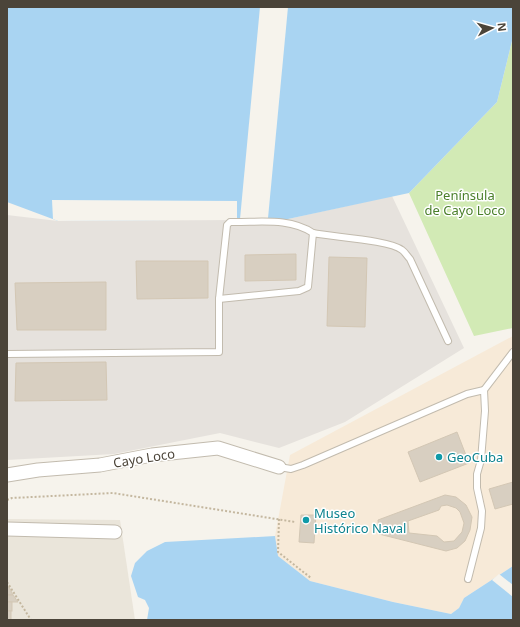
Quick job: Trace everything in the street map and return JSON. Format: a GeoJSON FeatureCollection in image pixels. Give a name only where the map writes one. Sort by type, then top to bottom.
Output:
{"type":"FeatureCollection","features":[{"type":"Feature","properties":{"kind":"street","name":"Cayo Loco"},"geometry":{"type":"LineString","coordinates":[[7,475],[38,470],[100,465],[152,456],[218,448],[279,467]]}},
{"type":"Feature","properties":{"kind":"street"},"geometry":{"type":"LineString","coordinates":[[7,529],[115,532]]}},
{"type":"Feature","properties":{"kind":"lane"},"geometry":{"type":"LineString","coordinates":[[7,354],[219,352],[219,299],[225,232],[227,225],[230,222],[293,223],[302,226],[313,233],[336,238],[386,243],[401,249],[410,259],[448,341]]}},
{"type":"Feature","properties":{"kind":"lane"},"geometry":{"type":"LineString","coordinates":[[219,299],[304,289],[309,284],[313,233]]}},
{"type":"Feature","properties":{"kind":"lane"},"geometry":{"type":"LineString","coordinates":[[279,467],[291,468],[303,465],[467,394],[484,390],[513,352]]}},
{"type":"Feature","properties":{"kind":"lane"},"geometry":{"type":"LineString","coordinates":[[468,578],[481,528],[482,511],[477,488],[477,474],[481,460],[485,411],[484,390]]}},
{"type":"Feature","properties":{"kind":"path"},"geometry":{"type":"LineString","coordinates":[[7,500],[12,498],[113,493],[295,522]]}},
{"type":"Feature","properties":{"kind":"path"},"geometry":{"type":"LineString","coordinates":[[279,519],[278,552],[311,578]]}},
{"type":"Feature","properties":{"kind":"path"},"geometry":{"type":"LineString","coordinates":[[7,582],[31,620]]}},
{"type":"Feature","properties":{"kind":"shaded area"},"geometry":{"type":"Polygon","coordinates":[[[392,196],[464,348],[345,422],[279,448],[220,433],[114,454],[7,460],[7,215],[58,221],[288,219],[392,196]]]}},
{"type":"Feature","properties":{"kind":"shaded area"},"geometry":{"type":"Polygon","coordinates":[[[513,336],[513,566],[464,598],[459,608],[451,614],[393,602],[310,581],[278,556],[275,536],[290,455],[513,336]]]}},
{"type":"Feature","properties":{"kind":"shaded area"},"geometry":{"type":"Polygon","coordinates":[[[7,519],[120,520],[135,620],[7,620],[7,519]]]}},
{"type":"Feature","properties":{"kind":"green space","name":"Península de Cayo Loco"},"geometry":{"type":"Polygon","coordinates":[[[513,37],[513,328],[474,336],[409,193],[497,102],[513,37]]]}},
{"type":"Feature","properties":{"kind":"water"},"geometry":{"type":"Polygon","coordinates":[[[7,7],[513,7],[513,37],[497,102],[409,193],[288,219],[58,221],[7,202],[7,7]]]}},
{"type":"Feature","properties":{"kind":"water"},"geometry":{"type":"Polygon","coordinates":[[[275,536],[278,556],[310,581],[393,602],[451,614],[459,608],[464,598],[513,566],[513,620],[147,620],[149,608],[145,600],[138,597],[131,576],[135,563],[147,551],[165,542],[275,536]]]}},
{"type":"Feature","properties":{"kind":"pier"},"geometry":{"type":"Polygon","coordinates":[[[260,7],[288,7],[268,218],[240,219],[260,7]]]}},
{"type":"Feature","properties":{"kind":"pier"},"geometry":{"type":"Polygon","coordinates":[[[52,200],[237,201],[237,220],[58,221],[53,219],[52,200]]]}},
{"type":"Feature","properties":{"kind":"pier"},"geometry":{"type":"Polygon","coordinates":[[[499,574],[513,585],[513,597],[492,580],[499,574]]]}},
{"type":"Feature","properties":{"kind":"building"},"geometry":{"type":"Polygon","coordinates":[[[296,254],[296,280],[245,281],[245,255],[296,254]]]}},
{"type":"Feature","properties":{"kind":"building"},"geometry":{"type":"Polygon","coordinates":[[[329,257],[367,258],[365,327],[327,326],[329,257]]]}},
{"type":"Feature","properties":{"kind":"building"},"geometry":{"type":"Polygon","coordinates":[[[136,261],[208,261],[208,298],[137,299],[136,261]]]}},
{"type":"Feature","properties":{"kind":"building"},"geometry":{"type":"Polygon","coordinates":[[[106,282],[106,330],[17,330],[15,283],[106,282]]]}},
{"type":"Feature","properties":{"kind":"building"},"geometry":{"type":"Polygon","coordinates":[[[106,362],[107,400],[15,401],[16,363],[106,362]]]}},
{"type":"Feature","properties":{"kind":"building","name":"GeoCuba"},"geometry":{"type":"Polygon","coordinates":[[[457,432],[469,463],[420,482],[408,452],[457,432]]]}},
{"type":"Feature","properties":{"kind":"building"},"geometry":{"type":"Polygon","coordinates":[[[513,482],[513,504],[495,509],[489,489],[513,482]]]}},
{"type":"Feature","properties":{"kind":"building"},"geometry":{"type":"Polygon","coordinates":[[[445,495],[456,497],[466,505],[472,517],[470,530],[465,541],[457,548],[446,551],[379,534],[378,520],[445,495]],[[447,505],[441,506],[439,510],[408,521],[409,533],[437,536],[444,542],[454,541],[462,532],[464,523],[460,512],[456,508],[447,505]]]}},
{"type":"Feature","properties":{"kind":"building"},"geometry":{"type":"Polygon","coordinates":[[[301,515],[316,515],[314,543],[299,542],[301,515]]]}},
{"type":"Feature","properties":{"kind":"building"},"geometry":{"type":"Polygon","coordinates":[[[7,587],[9,587],[13,595],[7,595],[7,587]]]}},
{"type":"Feature","properties":{"kind":"building"},"geometry":{"type":"Polygon","coordinates":[[[7,595],[13,595],[18,602],[7,602],[7,595]]]}},
{"type":"Feature","properties":{"kind":"building"},"geometry":{"type":"Polygon","coordinates":[[[7,602],[12,602],[12,611],[7,611],[7,602]]]}},
{"type":"Feature","properties":{"kind":"building"},"geometry":{"type":"Polygon","coordinates":[[[7,611],[11,611],[11,620],[7,620],[7,611]]]}},
{"type":"Feature","properties":{"kind":"place","name":"GeoCuba"},"geometry":{"type":"Point","coordinates":[439,457]}},
{"type":"Feature","properties":{"kind":"place","name":"Museo Histórico Naval"},"geometry":{"type":"Point","coordinates":[306,520]}}]}
